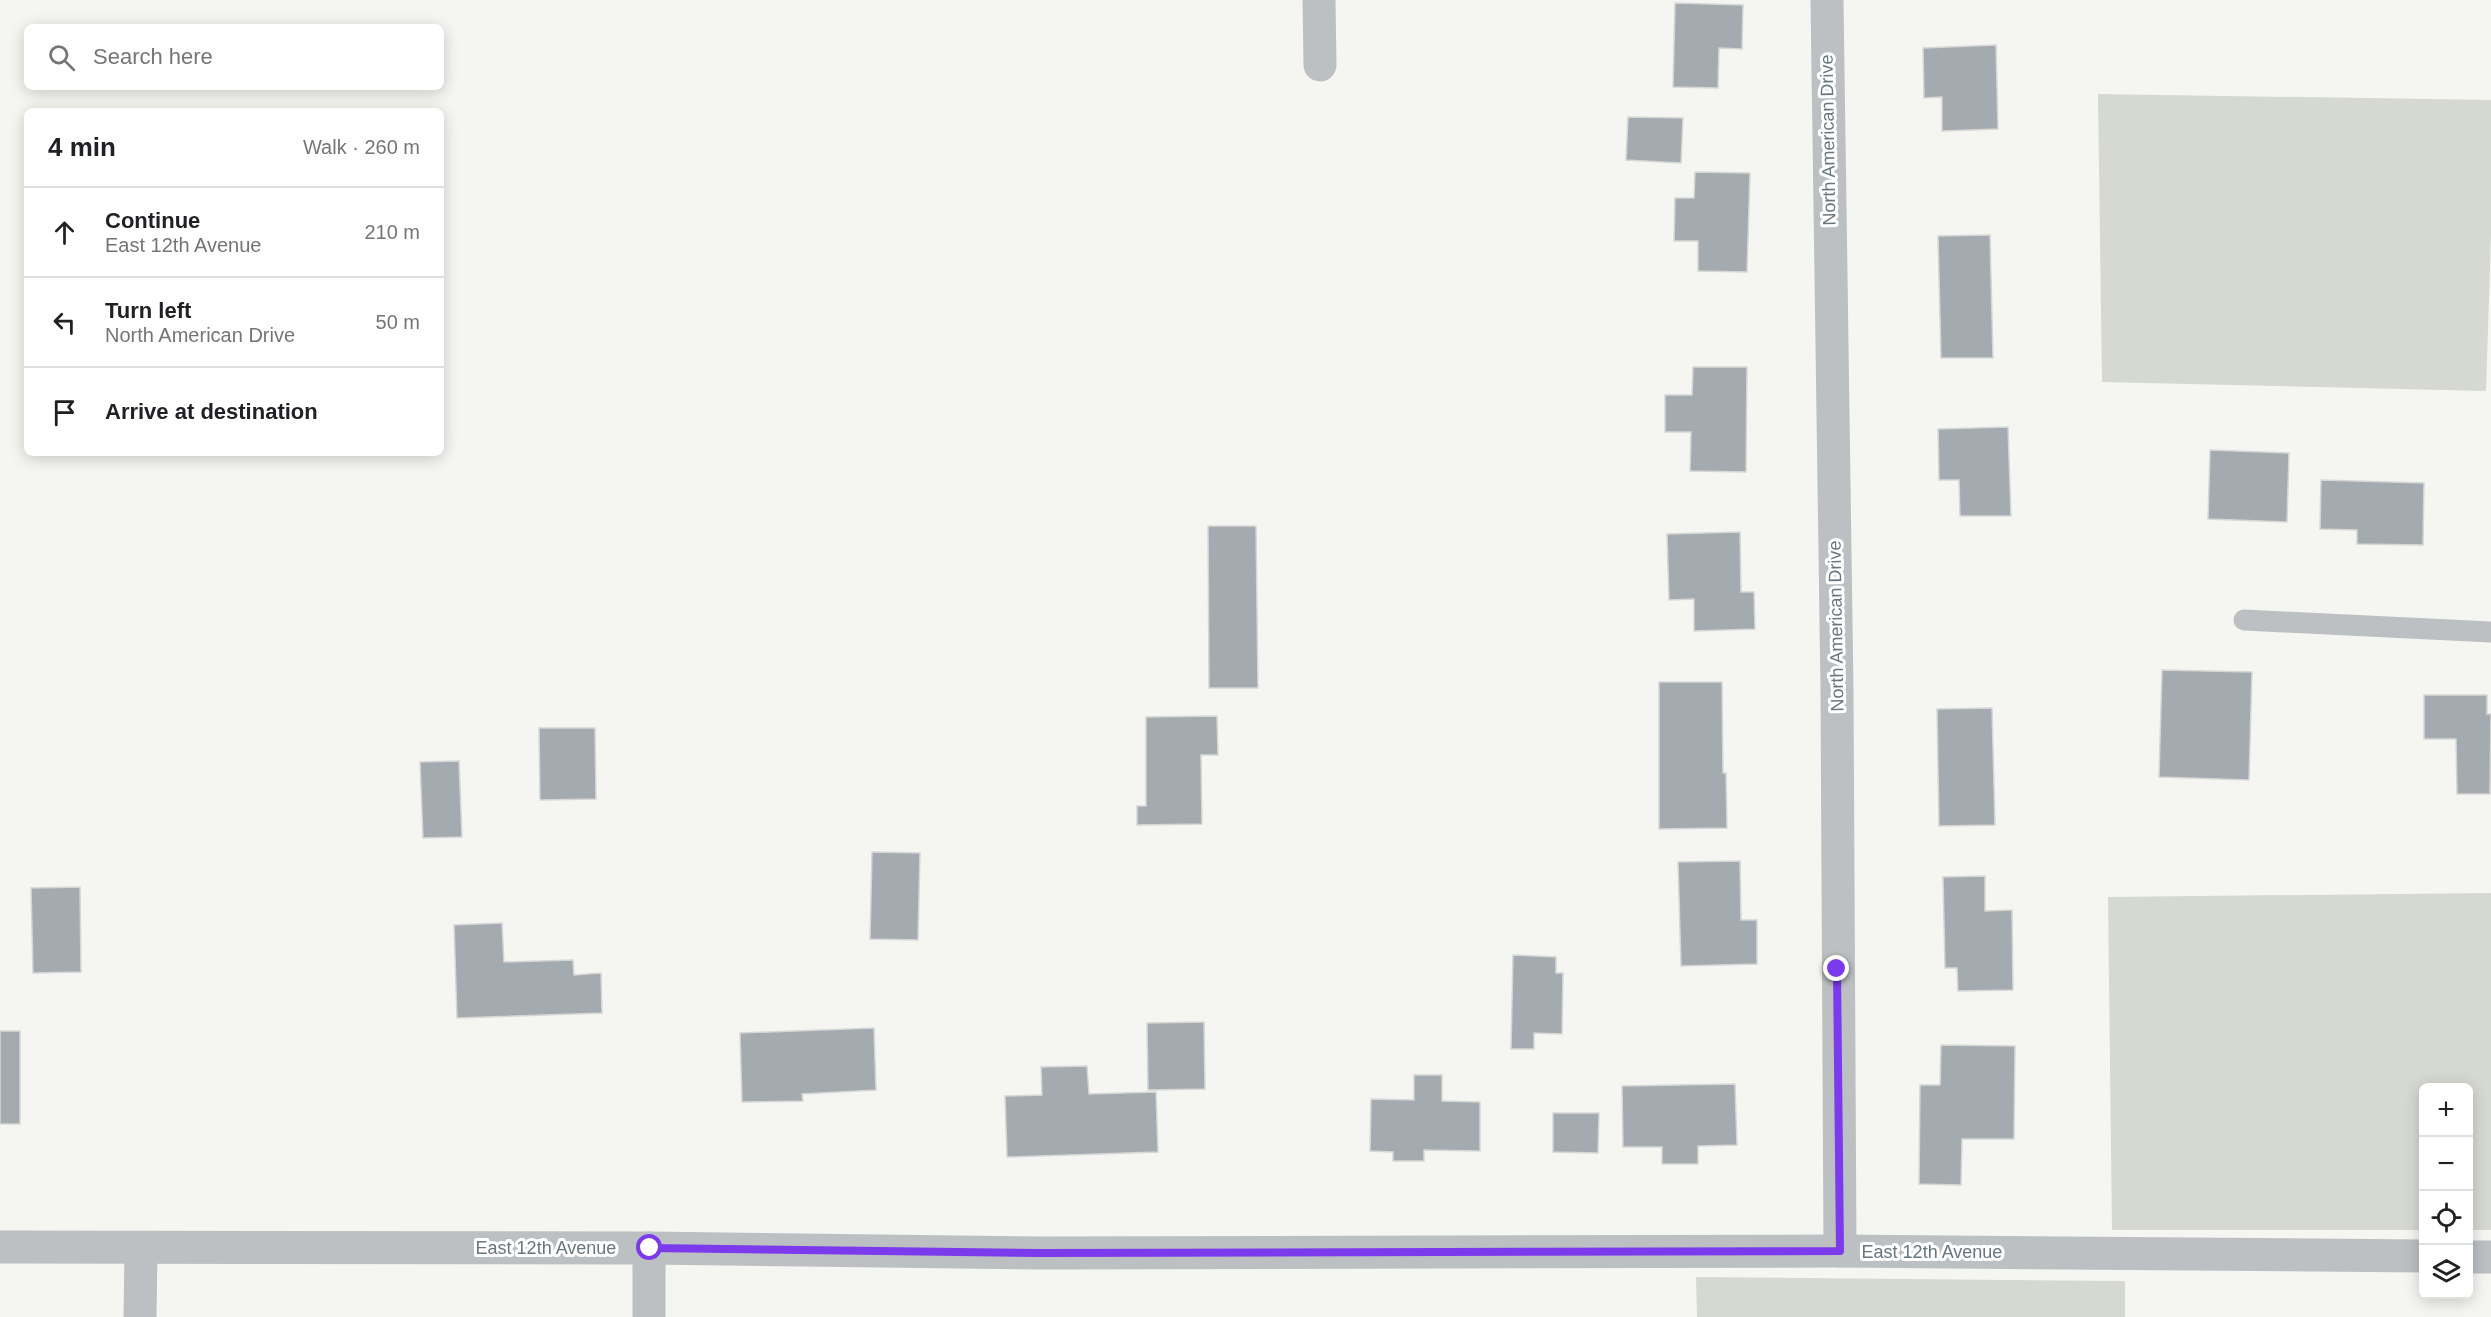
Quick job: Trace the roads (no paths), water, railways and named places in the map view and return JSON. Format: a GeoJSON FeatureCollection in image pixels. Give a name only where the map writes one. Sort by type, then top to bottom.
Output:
{"type":"FeatureCollection","features":[{"type":"Feature","properties":{"kind":"street"},"geometry":{"type":"LineString","coordinates":[[1319,0],[1320,65]]}},
{"type":"Feature","properties":{"kind":"street","name":"North American Drive"},"geometry":{"type":"LineString","coordinates":[[1827,0],[1837,690],[1840,1251]]}},
{"type":"Feature","properties":{"kind":"street","name":"East 12th Avenue"},"geometry":{"type":"LineString","coordinates":[[0,1247],[650,1248],[1040,1253],[1840,1251],[2419,1257]]}},
{"type":"Feature","properties":{"kind":"street"},"geometry":{"type":"LineString","coordinates":[[649,1317],[650,1248]]}},
{"type":"Feature","properties":{"kind":"street"},"geometry":{"type":"LineString","coordinates":[[140,1317],[141,1249]]}},
{"type":"Feature","properties":{"kind":"street"},"geometry":{"type":"LineString","coordinates":[[2473,1257],[2491,1257]]}},
{"type":"Feature","properties":{"kind":"lane"},"geometry":{"type":"LineString","coordinates":[[2244,620],[2491,632]]}}]}
